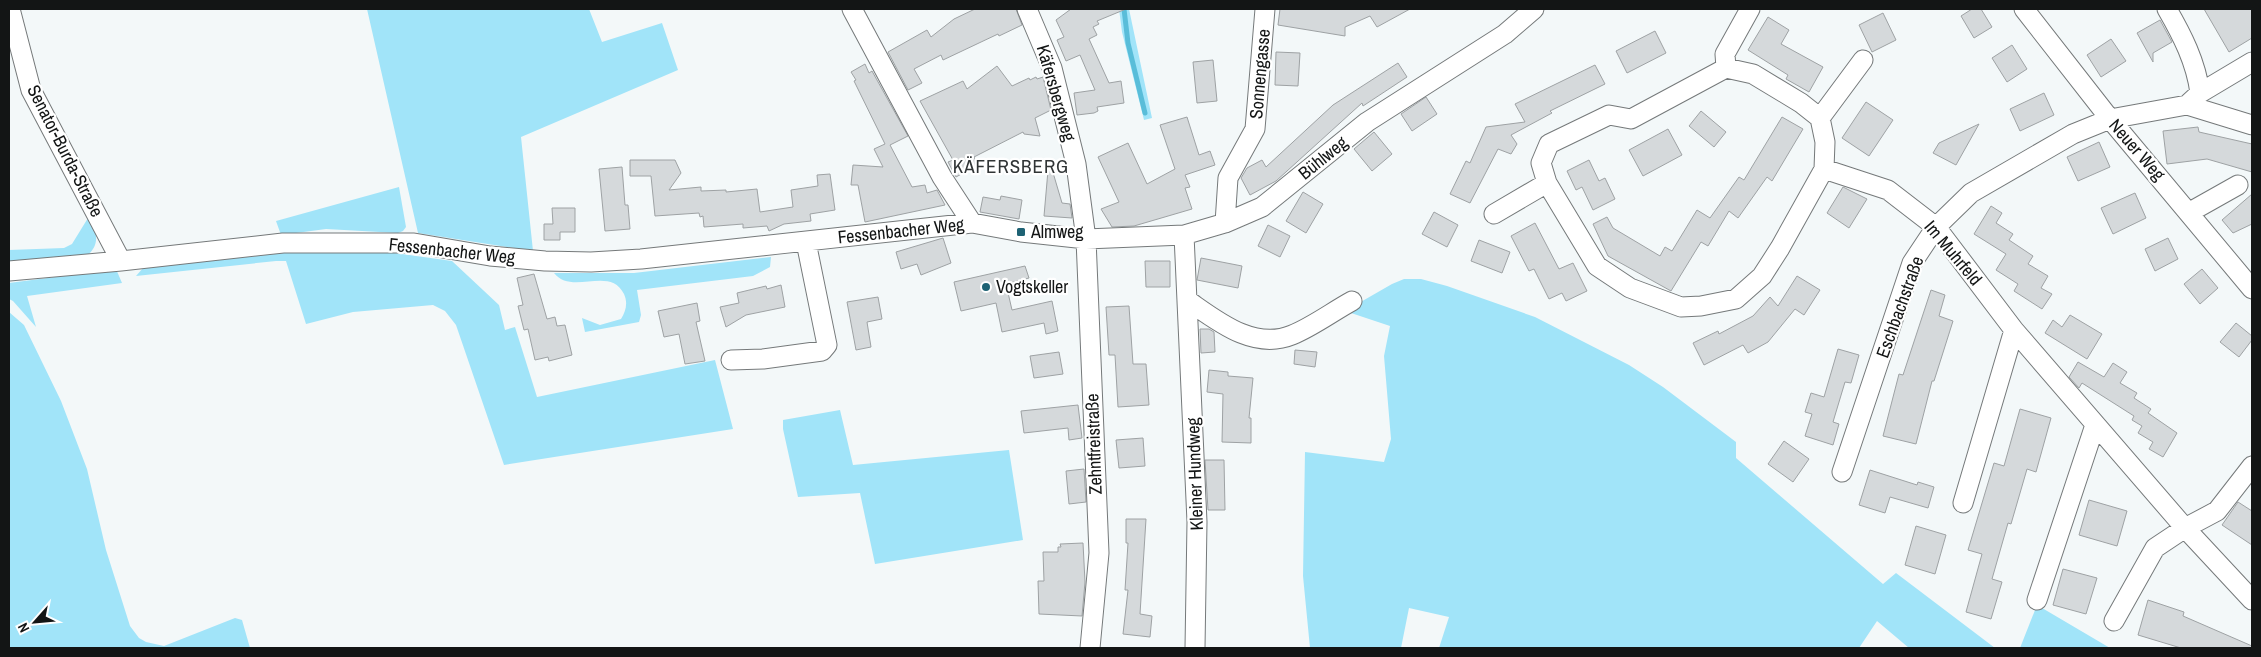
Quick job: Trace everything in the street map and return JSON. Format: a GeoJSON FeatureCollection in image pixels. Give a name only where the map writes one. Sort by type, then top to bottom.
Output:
{"type":"FeatureCollection","features":[{"type":"Feature","properties":{"kind":"street","name":"Senator-Burda-Straße"},"geometry":{"type":"LineString","coordinates":[[10,9],[31,90],[121,261]]}},
{"type":"Feature","properties":{"kind":"street"},"geometry":{"type":"LineString","coordinates":[[852,9],[942,177],[972,223]]}},
{"type":"Feature","properties":{"kind":"street","name":"Käfersbergweg"},"geometry":{"type":"LineString","coordinates":[[1027,9],[1052,68],[1067,126],[1076,164],[1086,239]]}},
{"type":"Feature","properties":{"kind":"street","name":"Sonnengasse"},"geometry":{"type":"LineString","coordinates":[[1226,223],[1228,178],[1255,129],[1265,9]]}},
{"type":"Feature","properties":{"kind":"street","name":"Bühlweg"},"geometry":{"type":"LineString","coordinates":[[1086,239],[1184,235],[1226,223],[1262,207],[1367,122],[1506,34],[1534,9]]}},
{"type":"Feature","properties":{"kind":"street"},"geometry":{"type":"LineString","coordinates":[[1726,68],[1725,54],[1750,9]]}},
{"type":"Feature","properties":{"kind":"street","name":"Neuer Weg"},"geometry":{"type":"LineString","coordinates":[[2024,9],[2110,118],[2252,289]]}},
{"type":"Feature","properties":{"kind":"street"},"geometry":{"type":"LineString","coordinates":[[2167,9],[2198,71],[2194,99]]}},
{"type":"Feature","properties":{"kind":"street"},"geometry":{"type":"LineString","coordinates":[[1820,118],[1863,60]]}},
{"type":"Feature","properties":{"kind":"street"},"geometry":{"type":"LineString","coordinates":[[2194,99],[2252,62]]}},
{"type":"Feature","properties":{"kind":"street"},"geometry":{"type":"LineString","coordinates":[[1726,68],[1753,74],[1801,103],[1820,118],[1824,142],[1824,169],[1762,276],[1736,300],[1701,306],[1681,307],[1630,288],[1597,266],[1546,183],[1541,163],[1549,144],[1609,115],[1631,118],[1726,68]]}},
{"type":"Feature","properties":{"kind":"street"},"geometry":{"type":"LineString","coordinates":[[2194,99],[2252,124]]}},
{"type":"Feature","properties":{"kind":"street","name":"Eschbachstraße"},"geometry":{"type":"LineString","coordinates":[[1842,472],[1912,263],[1936,227],[1971,193],[2073,134],[2110,118],[2194,99]]}},
{"type":"Feature","properties":{"kind":"street","name":"Im Muhrfeld"},"geometry":{"type":"LineString","coordinates":[[1824,169],[1888,190],[1936,227],[2014,330],[2185,528],[2252,600]]}},
{"type":"Feature","properties":{"kind":"street"},"geometry":{"type":"LineString","coordinates":[[1494,214],[1546,183]]}},
{"type":"Feature","properties":{"kind":"street"},"geometry":{"type":"LineString","coordinates":[[2190,212],[2238,185]]}},
{"type":"Feature","properties":{"kind":"street","name":"Fessenbacher Weg"},"geometry":{"type":"LineString","coordinates":[[9,271],[292,243],[414,243],[490,256],[591,262],[631,260],[972,223],[1021,232],[1086,239]]}},
{"type":"Feature","properties":{"kind":"street","name":"Kleiner Hundweg"},"geometry":{"type":"LineString","coordinates":[[1184,235],[1198,522],[1195,648]]}},
{"type":"Feature","properties":{"kind":"street","name":"Zehntfreistraße"},"geometry":{"type":"LineString","coordinates":[[1086,239],[1099,553],[1090,648]]}},
{"type":"Feature","properties":{"kind":"street"},"geometry":{"type":"LineString","coordinates":[[731,360],[763,359],[822,351],[827,345],[806,242]]}},
{"type":"Feature","properties":{"kind":"street"},"geometry":{"type":"LineString","coordinates":[[1187,300],[1227,328],[1258,338],[1274,339],[1291,335],[1352,300]]}},
{"type":"Feature","properties":{"kind":"street"},"geometry":{"type":"LineString","coordinates":[[1963,502],[2014,330]]}},
{"type":"Feature","properties":{"kind":"street"},"geometry":{"type":"LineString","coordinates":[[2037,600],[2095,425]]}},
{"type":"Feature","properties":{"kind":"street"},"geometry":{"type":"LineString","coordinates":[[2114,621],[2155,548],[2185,528],[2217,511],[2252,466]]}},
{"type":"Feature","properties":{"kind":"shaded area"},"geometry":{"type":"Polygon","coordinates":[[[367,9],[589,9],[602,42],[662,23],[678,70],[521,137],[533,251],[418,233],[367,9]]]}},
{"type":"Feature","properties":{"kind":"shaded area"},"geometry":{"type":"Polygon","coordinates":[[[1119,9],[1129,9],[1152,118],[1144,120],[1122,32],[1119,9]]]}},
{"type":"Feature","properties":{"kind":"shaded area"},"geometry":{"type":"Polygon","coordinates":[[[399,187],[406,227],[398,233],[326,229],[281,235],[276,221],[399,187]]]}},
{"type":"Feature","properties":{"kind":"shaded area"},"geometry":{"type":"Polygon","coordinates":[[[88,218],[91,219],[95,229],[96,243],[87,256],[9,264],[9,250],[64,248],[72,244],[88,218]]]}},
{"type":"Feature","properties":{"kind":"shaded area"},"geometry":{"type":"Polygon","coordinates":[[[366,249],[452,261],[499,305],[505,330],[515,327],[537,397],[715,360],[733,429],[504,465],[456,325],[445,311],[433,305],[353,312],[306,324],[286,261],[136,276],[143,268],[284,253],[366,249]]]}},
{"type":"Feature","properties":{"kind":"shaded area"},"geometry":{"type":"Polygon","coordinates":[[[771,257],[770,267],[753,276],[637,290],[641,315],[639,322],[585,332],[582,318],[600,325],[621,319],[626,307],[624,294],[618,286],[610,282],[571,282],[562,279],[554,273],[634,273],[771,257]]]}},
{"type":"Feature","properties":{"kind":"shaded area"},"geometry":{"type":"Polygon","coordinates":[[[116,269],[122,283],[27,296],[36,327],[9,299],[9,283],[116,269]]]}},
{"type":"Feature","properties":{"kind":"shaded area"},"geometry":{"type":"Polygon","coordinates":[[[1404,279],[1421,279],[1447,286],[1535,317],[1629,365],[1663,387],[1736,442],[1736,458],[1883,584],[1896,573],[1995,648],[1909,648],[1877,621],[1859,648],[1439,648],[1449,617],[1409,608],[1401,648],[1310,648],[1303,576],[1305,452],[1384,462],[1391,439],[1384,356],[1390,326],[1345,311],[1404,279]]]}},
{"type":"Feature","properties":{"kind":"shaded area"},"geometry":{"type":"Polygon","coordinates":[[[9,312],[24,325],[61,401],[87,469],[106,550],[130,626],[139,638],[146,642],[164,646],[235,618],[242,620],[250,648],[9,648],[9,312]]]}},
{"type":"Feature","properties":{"kind":"shaded area"},"geometry":{"type":"Polygon","coordinates":[[[840,410],[853,465],[1009,450],[1023,540],[875,564],[860,493],[798,497],[783,429],[783,420],[840,410]]]}},
{"type":"Feature","properties":{"kind":"shaded area"},"geometry":{"type":"Polygon","coordinates":[[[2037,605],[2110,648],[2020,648],[2037,605]]]}},
{"type":"Feature","properties":{"kind":"building"},"geometry":{"type":"Polygon","coordinates":[[[975,9],[1016,9],[1022,25],[943,60],[941,55],[914,69],[922,83],[908,90],[888,52],[927,30],[931,37],[954,19],[975,9]]]}},
{"type":"Feature","properties":{"kind":"building"},"geometry":{"type":"Polygon","coordinates":[[[1071,9],[1126,9],[1097,21],[1099,24],[1093,27],[1097,35],[1089,39],[1109,83],[1121,81],[1124,103],[1097,107],[1098,111],[1094,113],[1077,115],[1074,93],[1095,90],[1080,55],[1066,61],[1057,40],[1064,37],[1056,20],[1071,9]]]}},
{"type":"Feature","properties":{"kind":"building"},"geometry":{"type":"Polygon","coordinates":[[[1280,9],[1410,9],[1377,27],[1370,16],[1345,27],[1345,36],[1278,25],[1280,9]]]}},
{"type":"Feature","properties":{"kind":"building"},"geometry":{"type":"Polygon","coordinates":[[[1972,9],[1981,9],[1992,27],[1974,38],[1961,16],[1972,9]]]}},
{"type":"Feature","properties":{"kind":"building"},"geometry":{"type":"Polygon","coordinates":[[[2204,9],[2252,9],[2252,38],[2229,52],[2204,9]]]}},
{"type":"Feature","properties":{"kind":"building"},"geometry":{"type":"Polygon","coordinates":[[[1883,13],[1896,40],[1872,52],[1859,25],[1883,13]]]}},
{"type":"Feature","properties":{"kind":"building"},"geometry":{"type":"Polygon","coordinates":[[[1768,17],[1789,30],[1781,44],[1823,67],[1809,92],[1786,79],[1788,75],[1748,50],[1768,17]]]}},
{"type":"Feature","properties":{"kind":"building"},"geometry":{"type":"Polygon","coordinates":[[[2160,20],[2172,42],[2153,53],[2153,62],[2137,33],[2160,20]]]}},
{"type":"Feature","properties":{"kind":"building"},"geometry":{"type":"Polygon","coordinates":[[[1655,31],[1666,53],[1627,73],[1616,51],[1655,31]]]}},
{"type":"Feature","properties":{"kind":"building"},"geometry":{"type":"Polygon","coordinates":[[[2111,39],[2126,61],[2101,77],[2087,55],[2111,39]]]}},
{"type":"Feature","properties":{"kind":"building"},"geometry":{"type":"Polygon","coordinates":[[[2012,45],[2027,69],[2007,82],[1992,58],[2012,45]]]}},
{"type":"Feature","properties":{"kind":"building"},"geometry":{"type":"Polygon","coordinates":[[[1276,52],[1300,53],[1298,86],[1275,85],[1276,52]]]}},
{"type":"Feature","properties":{"kind":"building"},"geometry":{"type":"Polygon","coordinates":[[[1213,60],[1217,101],[1197,103],[1193,62],[1213,60]]]}},
{"type":"Feature","properties":{"kind":"building"},"geometry":{"type":"Polygon","coordinates":[[[1398,63],[1407,77],[1363,106],[1362,103],[1276,181],[1250,195],[1241,178],[1247,168],[1262,160],[1266,167],[1333,105],[1398,63]]]}},
{"type":"Feature","properties":{"kind":"building"},"geometry":{"type":"Polygon","coordinates":[[[865,64],[869,73],[872,71],[908,136],[890,145],[912,187],[925,185],[927,193],[937,190],[945,205],[865,222],[858,185],[851,185],[853,165],[883,167],[874,149],[885,144],[851,72],[865,64]]]}},
{"type":"Feature","properties":{"kind":"building"},"geometry":{"type":"Polygon","coordinates":[[[1595,65],[1605,84],[1550,111],[1552,113],[1511,135],[1517,144],[1511,154],[1498,149],[1470,203],[1450,194],[1466,161],[1470,163],[1486,127],[1525,122],[1515,104],[1595,65]]]}},
{"type":"Feature","properties":{"kind":"building"},"geometry":{"type":"Polygon","coordinates":[[[997,66],[1012,86],[1029,78],[1030,80],[1036,77],[1037,79],[1043,77],[1051,110],[1035,118],[1040,136],[1024,134],[1023,132],[974,157],[978,165],[956,177],[948,162],[953,160],[920,101],[963,81],[967,89],[997,66]]]}},
{"type":"Feature","properties":{"kind":"building"},"geometry":{"type":"Polygon","coordinates":[[[2044,93],[2054,115],[2020,131],[2010,109],[2044,93]]]}},
{"type":"Feature","properties":{"kind":"building"},"geometry":{"type":"Polygon","coordinates":[[[1426,97],[1437,114],[1412,131],[1401,114],[1426,97]]]}},
{"type":"Feature","properties":{"kind":"building"},"geometry":{"type":"Polygon","coordinates":[[[1866,102],[1893,120],[1869,156],[1842,138],[1866,102]]]}},
{"type":"Feature","properties":{"kind":"building"},"geometry":{"type":"Polygon","coordinates":[[[1701,111],[1726,132],[1714,147],[1689,126],[1701,111]]]}},
{"type":"Feature","properties":{"kind":"building"},"geometry":{"type":"Polygon","coordinates":[[[1187,117],[1199,155],[1210,151],[1215,165],[1185,175],[1190,187],[1185,188],[1192,209],[1134,226],[1112,227],[1101,209],[1119,202],[1098,157],[1128,143],[1147,184],[1175,169],[1160,125],[1187,117]]]}},
{"type":"Feature","properties":{"kind":"building"},"geometry":{"type":"Polygon","coordinates":[[[1782,117],[1803,129],[1772,181],[1767,177],[1738,218],[1729,211],[1708,246],[1701,242],[1671,291],[1608,256],[1593,224],[1607,217],[1613,228],[1660,256],[1665,247],[1672,251],[1697,210],[1710,218],[1739,177],[1744,180],[1782,117]]]}},
{"type":"Feature","properties":{"kind":"building"},"geometry":{"type":"Polygon","coordinates":[[[1979,124],[1956,165],[1933,153],[1939,143],[1979,124]]]}},
{"type":"Feature","properties":{"kind":"building"},"geometry":{"type":"Polygon","coordinates":[[[2198,127],[2199,132],[2252,144],[2252,172],[2207,159],[2167,164],[2163,131],[2198,127]]]}},
{"type":"Feature","properties":{"kind":"building"},"geometry":{"type":"Polygon","coordinates":[[[1668,129],[1682,155],[1643,176],[1629,150],[1668,129]]]}},
{"type":"Feature","properties":{"kind":"building"},"geometry":{"type":"Polygon","coordinates":[[[1374,132],[1392,154],[1372,171],[1354,149],[1374,132]]]}},
{"type":"Feature","properties":{"kind":"building"},"geometry":{"type":"Polygon","coordinates":[[[2099,142],[2110,167],[2078,181],[2067,157],[2099,142]]]}},
{"type":"Feature","properties":{"kind":"building"},"geometry":{"type":"Polygon","coordinates":[[[1049,159],[1062,203],[1070,204],[1072,218],[1044,216],[1049,159]]]}},
{"type":"Feature","properties":{"kind":"building"},"geometry":{"type":"Polygon","coordinates":[[[630,160],[675,160],[681,173],[669,190],[701,187],[701,191],[726,190],[726,192],[757,189],[760,212],[793,207],[791,190],[818,186],[817,175],[830,174],[835,210],[810,214],[811,221],[784,224],[769,231],[767,226],[743,228],[743,224],[704,227],[703,216],[700,217],[699,213],[655,216],[651,176],[630,176],[630,160]]]}},
{"type":"Feature","properties":{"kind":"building"},"geometry":{"type":"Polygon","coordinates":[[[1589,160],[1599,181],[1605,178],[1615,199],[1593,210],[1582,187],[1576,190],[1567,171],[1589,160]]]}},
{"type":"Feature","properties":{"kind":"building"},"geometry":{"type":"Polygon","coordinates":[[[622,167],[625,205],[628,205],[630,229],[605,231],[599,169],[622,167]]]}},
{"type":"Feature","properties":{"kind":"building"},"geometry":{"type":"Polygon","coordinates":[[[1843,187],[1867,199],[1849,228],[1827,213],[1843,187]]]}},
{"type":"Feature","properties":{"kind":"building"},"geometry":{"type":"Polygon","coordinates":[[[1303,192],[1323,204],[1306,233],[1286,221],[1303,192]]]}},
{"type":"Feature","properties":{"kind":"building"},"geometry":{"type":"Polygon","coordinates":[[[2135,193],[2146,218],[2113,234],[2101,208],[2135,193]]]}},
{"type":"Feature","properties":{"kind":"building"},"geometry":{"type":"Polygon","coordinates":[[[2252,194],[2252,224],[2233,233],[2222,220],[2252,194]]]}},
{"type":"Feature","properties":{"kind":"building"},"geometry":{"type":"Polygon","coordinates":[[[1001,196],[1022,200],[1019,219],[980,212],[983,197],[1000,200],[1001,196]]]}},
{"type":"Feature","properties":{"kind":"building"},"geometry":{"type":"Polygon","coordinates":[[[1991,206],[2002,213],[1996,223],[2013,234],[2009,240],[2033,256],[2028,264],[2048,276],[2041,288],[2052,294],[2042,309],[2014,291],[2018,284],[1996,270],[2006,254],[1974,234],[1991,206]]]}},
{"type":"Feature","properties":{"kind":"building"},"geometry":{"type":"Polygon","coordinates":[[[552,208],[575,208],[575,232],[560,232],[560,240],[544,240],[544,224],[553,224],[552,208]]]}},
{"type":"Feature","properties":{"kind":"building"},"geometry":{"type":"Polygon","coordinates":[[[1434,212],[1458,225],[1447,247],[1422,234],[1434,212]]]}},
{"type":"Feature","properties":{"kind":"building"},"geometry":{"type":"Polygon","coordinates":[[[1535,223],[1559,269],[1573,263],[1587,291],[1566,301],[1562,293],[1549,299],[1534,269],[1529,271],[1511,236],[1535,223]]]}},
{"type":"Feature","properties":{"kind":"building"},"geometry":{"type":"Polygon","coordinates":[[[1268,225],[1290,236],[1280,257],[1258,246],[1268,225]]]}},
{"type":"Feature","properties":{"kind":"building"},"geometry":{"type":"Polygon","coordinates":[[[943,238],[951,263],[921,275],[917,264],[901,269],[896,252],[943,238]]]}},
{"type":"Feature","properties":{"kind":"building"},"geometry":{"type":"Polygon","coordinates":[[[2168,238],[2178,259],[2155,271],[2145,249],[2168,238]]]}},
{"type":"Feature","properties":{"kind":"building"},"geometry":{"type":"Polygon","coordinates":[[[1479,240],[1510,252],[1502,273],[1471,261],[1479,240]]]}},
{"type":"Feature","properties":{"kind":"building"},"geometry":{"type":"Polygon","coordinates":[[[1201,258],[1242,266],[1238,288],[1197,280],[1201,258]]]}},
{"type":"Feature","properties":{"kind":"building"},"geometry":{"type":"Polygon","coordinates":[[[1145,261],[1170,261],[1170,287],[1146,287],[1145,261]]]}},
{"type":"Feature","properties":{"kind":"building"},"geometry":{"type":"Polygon","coordinates":[[[1025,266],[1029,278],[1006,284],[1012,310],[1052,301],[1058,331],[1046,334],[1044,323],[1002,332],[996,303],[961,311],[954,282],[1025,266]]]}},
{"type":"Feature","properties":{"kind":"building"},"geometry":{"type":"Polygon","coordinates":[[[2202,269],[2218,288],[2200,304],[2184,284],[2202,269]]]}},
{"type":"Feature","properties":{"kind":"building"},"geometry":{"type":"Polygon","coordinates":[[[534,274],[547,319],[555,317],[557,326],[565,325],[572,355],[549,361],[548,357],[535,360],[528,329],[524,330],[518,306],[523,305],[517,278],[534,274]]]}},
{"type":"Feature","properties":{"kind":"building"},"geometry":{"type":"Polygon","coordinates":[[[1797,276],[1820,290],[1804,315],[1795,309],[1768,342],[1748,353],[1743,345],[1704,365],[1693,343],[1718,331],[1719,334],[1753,316],[1770,297],[1778,306],[1797,276]]]}},
{"type":"Feature","properties":{"kind":"building"},"geometry":{"type":"Polygon","coordinates":[[[781,285],[785,307],[746,315],[726,327],[720,307],[739,303],[737,293],[766,286],[767,289],[781,285]]]}},
{"type":"Feature","properties":{"kind":"building"},"geometry":{"type":"Polygon","coordinates":[[[1931,290],[1945,295],[1939,316],[1953,321],[1934,381],[1932,381],[1916,444],[1883,436],[1899,374],[1903,375],[1931,290]]]}},
{"type":"Feature","properties":{"kind":"building"},"geometry":{"type":"Polygon","coordinates":[[[878,297],[882,319],[867,322],[871,347],[856,350],[847,302],[878,297]]]}},
{"type":"Feature","properties":{"kind":"building"},"geometry":{"type":"Polygon","coordinates":[[[697,303],[700,321],[696,322],[705,361],[685,364],[679,334],[664,337],[658,311],[697,303]]]}},
{"type":"Feature","properties":{"kind":"building"},"geometry":{"type":"Polygon","coordinates":[[[1129,306],[1133,364],[1146,364],[1149,405],[1118,407],[1115,355],[1109,355],[1106,307],[1129,306]]]}},
{"type":"Feature","properties":{"kind":"building"},"geometry":{"type":"Polygon","coordinates":[[[2070,315],[2102,334],[2087,359],[2045,333],[2053,320],[2062,327],[2070,315]]]}},
{"type":"Feature","properties":{"kind":"building"},"geometry":{"type":"Polygon","coordinates":[[[2236,323],[2252,336],[2252,340],[2239,357],[2220,342],[2236,323]]]}},
{"type":"Feature","properties":{"kind":"building"},"geometry":{"type":"Polygon","coordinates":[[[1200,329],[1209,329],[1214,332],[1215,352],[1201,353],[1200,329]]]}},
{"type":"Feature","properties":{"kind":"building"},"geometry":{"type":"Polygon","coordinates":[[[1838,349],[1859,355],[1851,383],[1845,382],[1833,422],[1839,424],[1833,445],[1805,436],[1812,414],[1805,412],[1811,393],[1824,397],[1838,349]]]}},
{"type":"Feature","properties":{"kind":"building"},"geometry":{"type":"Polygon","coordinates":[[[1295,350],[1317,352],[1315,367],[1294,364],[1295,350]]]}},
{"type":"Feature","properties":{"kind":"building"},"geometry":{"type":"Polygon","coordinates":[[[1059,352],[1063,374],[1034,378],[1030,356],[1059,352]]]}},
{"type":"Feature","properties":{"kind":"building"},"geometry":{"type":"Polygon","coordinates":[[[2078,362],[2104,377],[2113,363],[2127,372],[2120,383],[2137,393],[2134,398],[2151,409],[2148,413],[2177,433],[2163,457],[2149,449],[2153,442],[2138,433],[2142,426],[2132,420],[2134,416],[2082,383],[2079,388],[2069,377],[2078,362]]]}},
{"type":"Feature","properties":{"kind":"building"},"geometry":{"type":"Polygon","coordinates":[[[1209,370],[1228,372],[1228,376],[1253,378],[1249,418],[1251,418],[1251,443],[1222,442],[1223,394],[1207,392],[1209,370]]]}},
{"type":"Feature","properties":{"kind":"building"},"geometry":{"type":"Polygon","coordinates":[[[1078,405],[1082,438],[1069,440],[1068,428],[1024,433],[1021,411],[1078,405]]]}},
{"type":"Feature","properties":{"kind":"building"},"geometry":{"type":"Polygon","coordinates":[[[2020,409],[2051,418],[2036,472],[2027,469],[2011,524],[2008,523],[1992,579],[2002,582],[1991,619],[1966,612],[1982,554],[1968,550],[1994,463],[2004,466],[2020,409]]]}},
{"type":"Feature","properties":{"kind":"building"},"geometry":{"type":"Polygon","coordinates":[[[1143,438],[1145,466],[1119,468],[1116,440],[1143,438]]]}},
{"type":"Feature","properties":{"kind":"building"},"geometry":{"type":"Polygon","coordinates":[[[1784,441],[1809,459],[1793,482],[1768,464],[1784,441]]]}},
{"type":"Feature","properties":{"kind":"building"},"geometry":{"type":"Polygon","coordinates":[[[1205,460],[1224,460],[1225,510],[1208,510],[1205,460]]]}},
{"type":"Feature","properties":{"kind":"building"},"geometry":{"type":"Polygon","coordinates":[[[1084,469],[1086,502],[1069,504],[1066,471],[1084,469]]]}},
{"type":"Feature","properties":{"kind":"building"},"geometry":{"type":"Polygon","coordinates":[[[1870,470],[1917,485],[1918,482],[1934,487],[1928,508],[1890,497],[1885,513],[1859,505],[1870,470]]]}},
{"type":"Feature","properties":{"kind":"building"},"geometry":{"type":"Polygon","coordinates":[[[2089,500],[2127,511],[2117,546],[2079,535],[2089,500]]]}},
{"type":"Feature","properties":{"kind":"building"},"geometry":{"type":"Polygon","coordinates":[[[2238,502],[2252,511],[2252,545],[2222,525],[2238,502]]]}},
{"type":"Feature","properties":{"kind":"building"},"geometry":{"type":"Polygon","coordinates":[[[1126,519],[1146,519],[1140,614],[1152,616],[1150,637],[1123,634],[1128,590],[1125,590],[1128,543],[1126,543],[1126,519]]]}},
{"type":"Feature","properties":{"kind":"building"},"geometry":{"type":"Polygon","coordinates":[[[1916,526],[1946,535],[1935,574],[1905,565],[1916,526]]]}},
{"type":"Feature","properties":{"kind":"building"},"geometry":{"type":"Polygon","coordinates":[[[1083,543],[1085,582],[1082,616],[1039,614],[1038,581],[1044,581],[1043,552],[1058,552],[1058,547],[1061,547],[1060,544],[1083,543]]]}},
{"type":"Feature","properties":{"kind":"building"},"geometry":{"type":"Polygon","coordinates":[[[2063,569],[2097,578],[2086,614],[2053,605],[2063,569]]]}},
{"type":"Feature","properties":{"kind":"building"},"geometry":{"type":"Polygon","coordinates":[[[2148,600],[2184,612],[2183,616],[2252,646],[2252,648],[2181,648],[2138,635],[2148,600]]]}},
{"type":"Feature","properties":{"kind":"waterway"},"geometry":{"type":"LineString","coordinates":[[1124,9],[1128,43],[1145,113]]}},
{"type":"Feature","properties":{"kind":"place","name":"Almweg"},"geometry":{"type":"Point","coordinates":[1021,232]}},
{"type":"Feature","properties":{"kind":"place","name":"Vogtskeller"},"geometry":{"type":"Point","coordinates":[986,287]}},
{"type":"Feature","properties":{"kind":"district","name":"KÄFERSBERG"},"geometry":{"type":"Point","coordinates":[1011,166]}}]}
